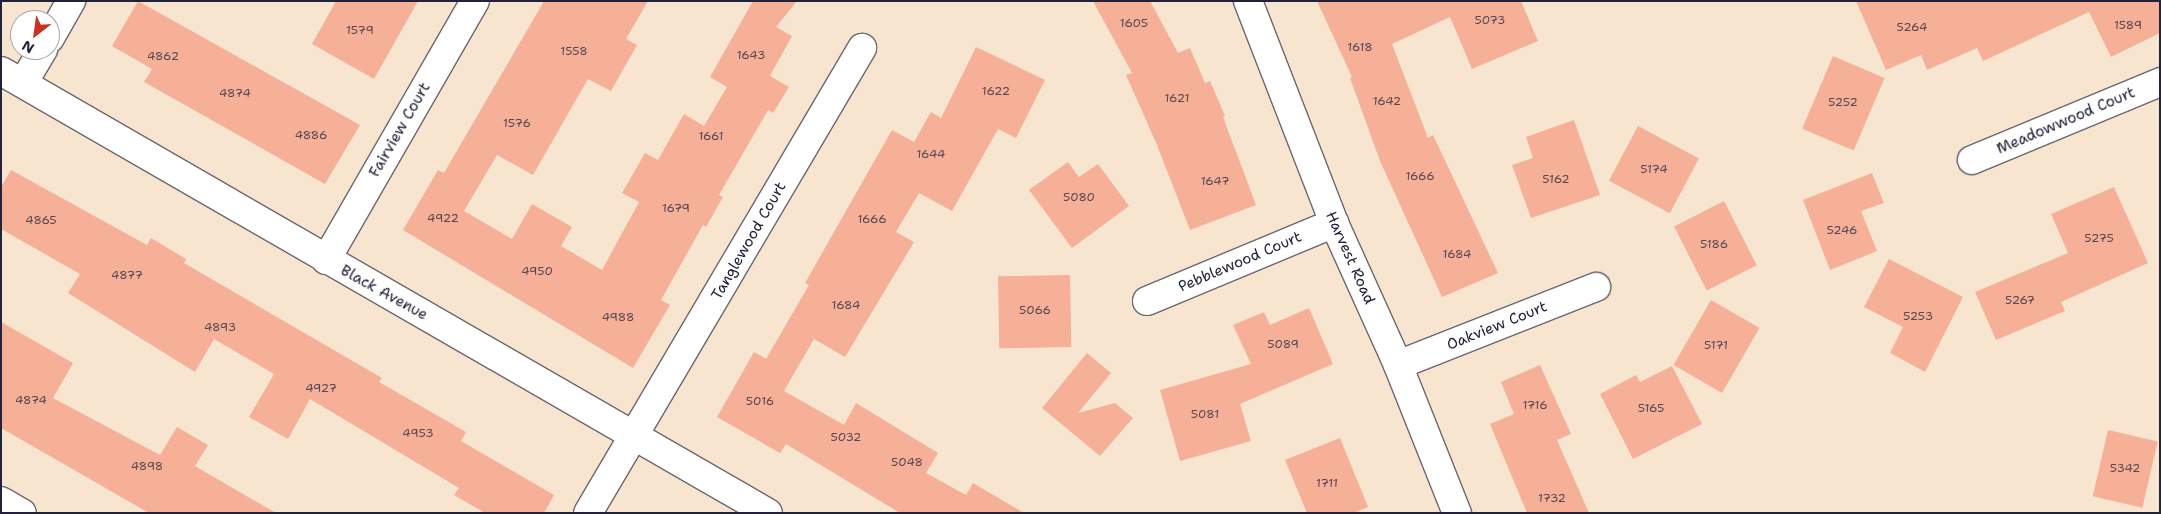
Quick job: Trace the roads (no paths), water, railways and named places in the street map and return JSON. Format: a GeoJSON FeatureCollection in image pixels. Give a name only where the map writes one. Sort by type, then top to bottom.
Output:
{"type":"FeatureCollection","features":[{"type":"Feature","properties":{"kind":"street"},"geometry":{"type":"LineString","coordinates":[[60,20],[71,1]]}},
{"type":"Feature","properties":{"kind":"street","name":"Fairview Court"},"geometry":{"type":"LineString","coordinates":[[326,260],[475,1]]}},
{"type":"Feature","properties":{"kind":"street","name":"Harvest Road"},"geometry":{"type":"LineString","coordinates":[[1248,1],[1334,224],[1398,366],[1456,513]]}},
{"type":"Feature","properties":{"kind":"street","name":"Tanglewood Court"},"geometry":{"type":"LineString","coordinates":[[588,513],[862,48]]}},
{"type":"Feature","properties":{"kind":"street"},"geometry":{"type":"LineString","coordinates":[[12,77],[32,60]]}},
{"type":"Feature","properties":{"kind":"street","name":"Black Avenue"},"geometry":{"type":"LineString","coordinates":[[12,77],[326,260],[635,434],[768,513]]}},
{"type":"Feature","properties":{"kind":"street","name":"Meadowwood Court"},"geometry":{"type":"LineString","coordinates":[[1972,160],[2160,82]]}},
{"type":"Feature","properties":{"kind":"street","name":"Pebblewood Court"},"geometry":{"type":"LineString","coordinates":[[1146,301],[1334,224]]}},
{"type":"Feature","properties":{"kind":"street","name":"Oakview Court"},"geometry":{"type":"LineString","coordinates":[[1398,366],[1596,287]]}},
{"type":"Feature","properties":{"kind":"street"},"geometry":{"type":"LineString","coordinates":[[1,501],[22,513]]}}]}
